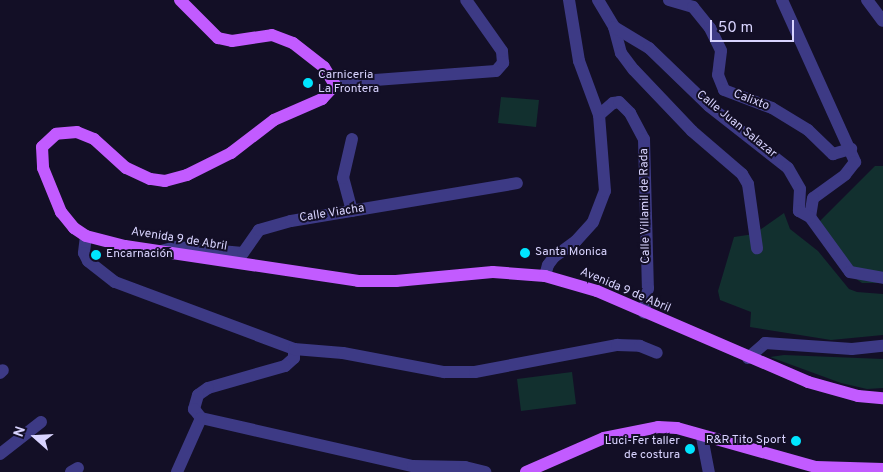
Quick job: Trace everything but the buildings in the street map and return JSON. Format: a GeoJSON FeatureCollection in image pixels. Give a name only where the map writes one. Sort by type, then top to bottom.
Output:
{"type":"FeatureCollection","features":[{"type":"Feature","properties":{"kind":"main road"},"geometry":{"type":"LineString","coordinates":[[86,236],[61,212],[42,168],[42,147],[56,134],[78,132],[94,139],[126,168],[150,179],[165,181],[187,175],[230,153],[274,120],[322,99],[334,89],[335,83],[324,67],[282,38],[260,35],[232,41],[212,36],[180,0]]}},
{"type":"Feature","properties":{"kind":"main road","name":"Avenida 9 de Abril"},"geometry":{"type":"LineString","coordinates":[[86,236],[161,252],[358,281],[396,281],[493,272],[545,276],[597,291],[748,358],[834,390],[883,398]]}},
{"type":"Feature","properties":{"kind":"main road"},"geometry":{"type":"LineString","coordinates":[[526,472],[569,451],[622,432],[658,427],[677,428],[702,437],[816,467],[883,469]]}},
{"type":"Feature","properties":{"kind":"street"},"geometry":{"type":"LineString","coordinates":[[335,83],[496,71],[503,63],[496,42],[466,0]]}},
{"type":"Feature","properties":{"kind":"street"},"geometry":{"type":"LineString","coordinates":[[545,276],[548,265],[554,257],[586,232],[601,202],[605,180],[599,115],[579,61],[569,0]]}},
{"type":"Feature","properties":{"kind":"street"},"geometry":{"type":"LineString","coordinates":[[598,0],[614,27],[621,54],[634,70],[692,132],[742,174],[748,184],[757,248]]}},
{"type":"Feature","properties":{"kind":"street","name":"Calixto"},"geometry":{"type":"LineString","coordinates":[[669,0],[694,7],[710,28],[721,51],[718,75],[724,90],[772,108],[808,130],[832,154],[850,149]]}},
{"type":"Feature","properties":{"kind":"street"},"geometry":{"type":"LineString","coordinates":[[781,0],[855,162],[851,169],[813,198],[810,217],[850,272],[883,278]]}},
{"type":"Feature","properties":{"kind":"street"},"geometry":{"type":"LineString","coordinates":[[867,0],[883,22]]}},
{"type":"Feature","properties":{"kind":"street","name":"Calle Juan Salazar"},"geometry":{"type":"LineString","coordinates":[[614,27],[648,48],[709,106],[788,168],[800,189],[799,211],[810,217]]}},
{"type":"Feature","properties":{"kind":"street","name":"Calle Villamil de Rada"},"geometry":{"type":"LineString","coordinates":[[599,115],[613,103],[619,102],[630,113],[644,139],[648,288],[644,313]]}},
{"type":"Feature","properties":{"kind":"street"},"geometry":{"type":"LineString","coordinates":[[352,139],[342,178],[352,211]]}},
{"type":"Feature","properties":{"kind":"street","name":"Calle Viacha"},"geometry":{"type":"LineString","coordinates":[[161,252],[176,247],[243,253],[255,234],[264,228],[517,183]]}},
{"type":"Feature","properties":{"kind":"street"},"geometry":{"type":"LineString","coordinates":[[86,236],[84,253],[102,275],[294,350],[343,353],[444,372],[475,372],[616,345],[640,346],[657,353]]}},
{"type":"Feature","properties":{"kind":"street"},"geometry":{"type":"LineString","coordinates":[[748,358],[765,343],[852,349],[883,346]]}},
{"type":"Feature","properties":{"kind":"street"},"geometry":{"type":"LineString","coordinates":[[294,350],[294,358],[285,366],[208,388],[198,394],[194,409],[200,418],[412,466],[465,467],[484,472]]}},
{"type":"Feature","properties":{"kind":"street"},"geometry":{"type":"LineString","coordinates":[[177,472],[200,418]]}},
{"type":"Feature","properties":{"kind":"street"},"geometry":{"type":"LineString","coordinates":[[0,454],[41,422]]}},
{"type":"Feature","properties":{"kind":"street"},"geometry":{"type":"LineString","coordinates":[[702,437],[709,472]]}},
{"type":"Feature","properties":{"kind":"green space"},"geometry":{"type":"Polygon","coordinates":[[[501,97],[539,100],[536,127],[498,123],[501,97]]]}},
{"type":"Feature","properties":{"kind":"green space"},"geometry":{"type":"Polygon","coordinates":[[[875,166],[883,166],[883,283],[862,283],[852,276],[819,222],[875,166]]]}},
{"type":"Feature","properties":{"kind":"green space"},"geometry":{"type":"Polygon","coordinates":[[[784,213],[790,229],[818,251],[849,289],[857,292],[883,294],[883,335],[831,340],[750,327],[751,312],[720,300],[718,291],[734,237],[754,234],[784,213]]]}},
{"type":"Feature","properties":{"kind":"green space"},"geometry":{"type":"Polygon","coordinates":[[[784,355],[883,359],[883,388],[867,389],[841,383],[770,357],[784,355]]]}},
{"type":"Feature","properties":{"kind":"green space"},"geometry":{"type":"Polygon","coordinates":[[[572,372],[576,404],[521,411],[517,379],[572,372]]]}},
{"type":"Feature","properties":{"kind":"place","name":"Carniceria La Frontera"},"geometry":{"type":"Point","coordinates":[308,83]}},
{"type":"Feature","properties":{"kind":"place","name":"Santa Monica"},"geometry":{"type":"Point","coordinates":[525,253]}},
{"type":"Feature","properties":{"kind":"place","name":"Encarnación"},"geometry":{"type":"Point","coordinates":[96,255]}},
{"type":"Feature","properties":{"kind":"place","name":"R&R Tito Sport"},"geometry":{"type":"Point","coordinates":[796,441]}},
{"type":"Feature","properties":{"kind":"place","name":"Luci-Fer taller de costura"},"geometry":{"type":"Point","coordinates":[690,449]}}]}
